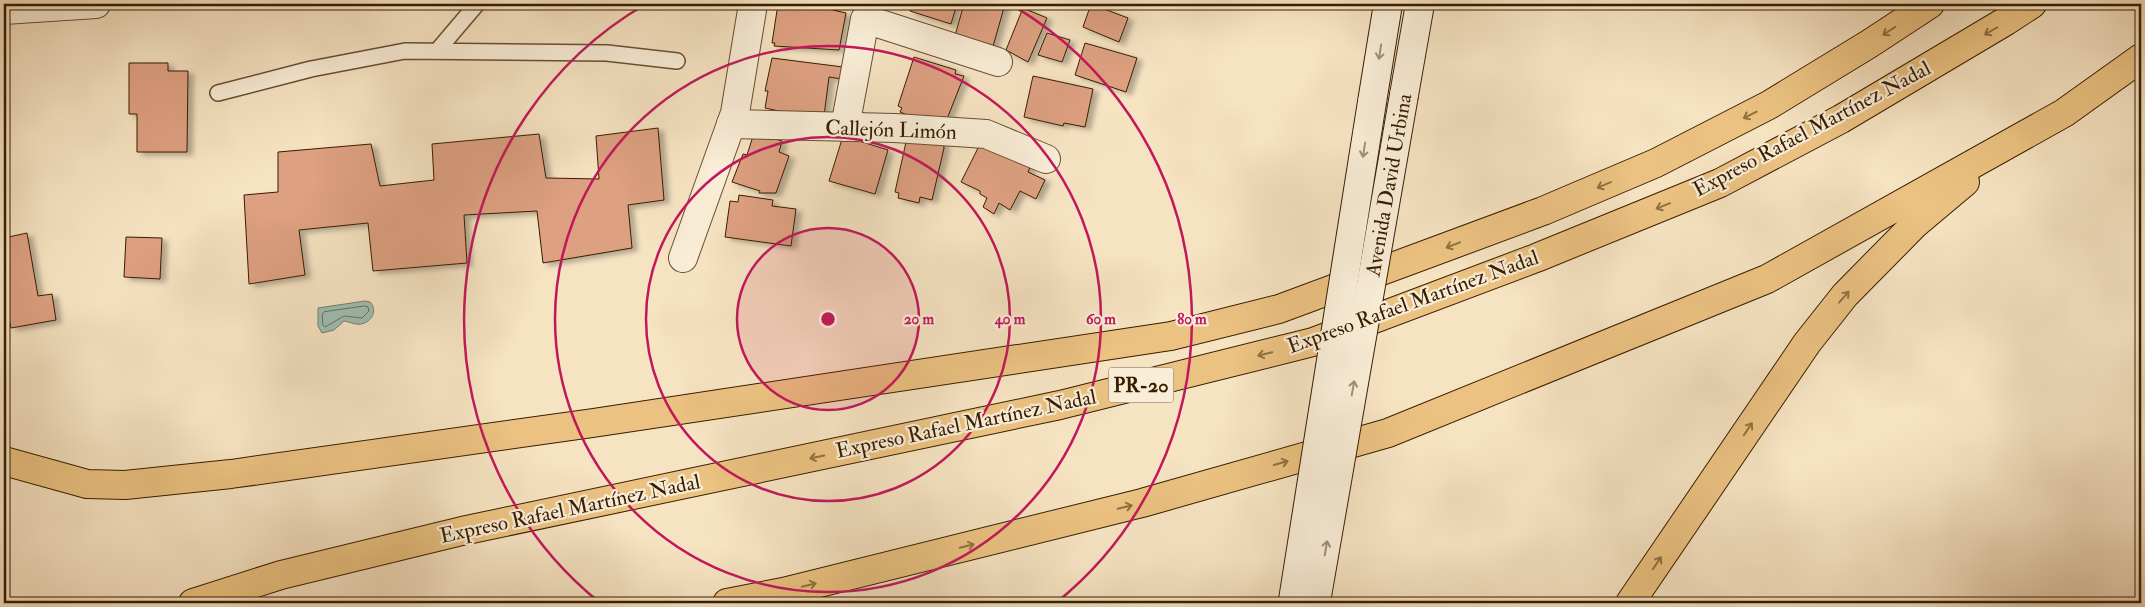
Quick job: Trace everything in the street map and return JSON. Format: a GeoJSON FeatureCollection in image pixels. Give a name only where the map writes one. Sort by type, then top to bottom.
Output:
{"type":"FeatureCollection","features":[{"type":"Feature","properties":{"kind":"highway"},"geometry":{"type":"LineString","coordinates":[[4,461],[87,484],[125,484],[232,474],[603,422],[1171,336],[1279,308],[1543,211],[1656,163],[1769,105],[1930,4]]}},
{"type":"Feature","properties":{"kind":"highway","name":"Expreso Rafael Martínez Nadal"},"geometry":{"type":"LineString","coordinates":[[193,603],[281,575],[462,531],[1060,405],[1313,342],[1536,258],[1720,183],[1841,119],[2006,22],[2032,4]]}},
{"type":"Feature","properties":{"kind":"highway"},"geometry":{"type":"LineString","coordinates":[[728,603],[783,592],[1142,503],[1388,433],[1767,279],[2064,113],[2141,58]]}},
{"type":"Feature","properties":{"kind":"highway"},"geometry":{"type":"LineString","coordinates":[[1630,603],[1806,343],[1845,295],[1915,224],[2014,140]]}},
{"type":"Feature","properties":{"kind":"street"},"geometry":{"type":"LineString","coordinates":[[4,10],[96,4]]}},
{"type":"Feature","properties":{"kind":"street"},"geometry":{"type":"LineString","coordinates":[[683,258],[735,113],[753,4]]}},
{"type":"Feature","properties":{"kind":"street","name":"Avenida David Urbina"},"geometry":{"type":"LineString","coordinates":[[1305,601],[1372,102],[1388,4]]}},
{"type":"Feature","properties":{"kind":"street","name":"Avenida David Urbina"},"geometry":{"type":"LineString","coordinates":[[1305,601],[1404,95],[1420,4]]}},
{"type":"Feature","properties":{"kind":"street"},"geometry":{"type":"LineString","coordinates":[[845,127],[865,19],[998,62]]}},
{"type":"Feature","properties":{"kind":"street","name":"Callejón Limón"},"geometry":{"type":"LineString","coordinates":[[731,124],[986,134],[1046,159]]}},
{"type":"Feature","properties":{"kind":"lane"},"geometry":{"type":"LineString","coordinates":[[437,51],[477,4]]}},
{"type":"Feature","properties":{"kind":"lane"},"geometry":{"type":"LineString","coordinates":[[218,93],[330,65],[405,51],[607,53],[677,61]]}},
{"type":"Feature","properties":{"kind":"water"},"geometry":{"type":"Polygon","coordinates":[[[365,301],[370,302],[374,309],[373,315],[368,321],[355,324],[344,321],[334,330],[322,333],[318,326],[318,308],[365,301]]]}},
{"type":"Feature","properties":{"kind":"building"},"geometry":{"type":"Polygon","coordinates":[[[778,4],[826,4],[833,7],[833,10],[846,13],[839,50],[774,46],[775,43],[772,43],[778,4]]]}},
{"type":"Feature","properties":{"kind":"building"},"geometry":{"type":"Polygon","coordinates":[[[912,4],[957,4],[951,24],[910,11],[912,4]]]}},
{"type":"Feature","properties":{"kind":"building"},"geometry":{"type":"Polygon","coordinates":[[[964,4],[1005,4],[992,50],[954,39],[964,4]]]}},
{"type":"Feature","properties":{"kind":"building"},"geometry":{"type":"Polygon","coordinates":[[[1091,4],[1128,18],[1119,42],[1083,27],[1091,4]]]}},
{"type":"Feature","properties":{"kind":"building"},"geometry":{"type":"Polygon","coordinates":[[[1023,8],[1047,18],[1028,62],[1006,50],[1023,8]]]}},
{"type":"Feature","properties":{"kind":"building"},"geometry":{"type":"Polygon","coordinates":[[[1047,33],[1070,40],[1062,62],[1038,55],[1047,33]]]}},
{"type":"Feature","properties":{"kind":"building"},"geometry":{"type":"Polygon","coordinates":[[[1085,43],[1137,58],[1126,92],[1075,75],[1085,43]]]}},
{"type":"Feature","properties":{"kind":"building"},"geometry":{"type":"Polygon","coordinates":[[[914,57],[956,70],[955,74],[964,76],[943,129],[900,112],[902,108],[898,106],[914,57]]]}},
{"type":"Feature","properties":{"kind":"building"},"geometry":{"type":"Polygon","coordinates":[[[772,58],[843,67],[842,79],[829,77],[824,116],[788,113],[765,108],[768,91],[765,91],[772,58]]]}},
{"type":"Feature","properties":{"kind":"building"},"geometry":{"type":"Polygon","coordinates":[[[129,63],[168,63],[168,71],[188,71],[187,152],[137,152],[137,114],[129,114],[129,63]]]}},
{"type":"Feature","properties":{"kind":"building"},"geometry":{"type":"Polygon","coordinates":[[[1033,76],[1093,89],[1085,127],[1064,123],[1063,126],[1024,117],[1033,76]]]}},
{"type":"Feature","properties":{"kind":"building"},"geometry":{"type":"Polygon","coordinates":[[[658,128],[664,200],[628,205],[632,248],[543,263],[537,211],[464,215],[467,263],[373,271],[368,223],[299,230],[305,275],[249,284],[244,195],[278,192],[278,152],[371,144],[380,186],[434,180],[432,144],[539,134],[546,178],[599,179],[596,136],[658,128]]]}},
{"type":"Feature","properties":{"kind":"building"},"geometry":{"type":"Polygon","coordinates":[[[754,133],[782,141],[779,152],[789,156],[776,193],[759,193],[760,191],[732,182],[743,154],[747,155],[754,133]]]}},
{"type":"Feature","properties":{"kind":"building"},"geometry":{"type":"Polygon","coordinates":[[[843,136],[888,150],[875,194],[829,181],[843,136]]]}},
{"type":"Feature","properties":{"kind":"building"},"geometry":{"type":"Polygon","coordinates":[[[914,137],[943,139],[944,148],[932,200],[920,197],[919,203],[898,198],[899,193],[895,192],[906,142],[913,143],[914,137]]]}},
{"type":"Feature","properties":{"kind":"building"},"geometry":{"type":"Polygon","coordinates":[[[989,144],[1031,165],[1028,172],[1045,180],[1036,199],[1020,191],[1010,210],[999,203],[994,214],[983,207],[987,198],[980,194],[980,191],[961,182],[979,146],[987,149],[989,144]]]}},
{"type":"Feature","properties":{"kind":"building"},"geometry":{"type":"Polygon","coordinates":[[[739,195],[773,200],[772,206],[796,209],[791,246],[725,237],[730,201],[738,202],[739,195]]]}},
{"type":"Feature","properties":{"kind":"building"},"geometry":{"type":"Polygon","coordinates":[[[27,233],[38,296],[52,294],[56,320],[11,328],[4,301],[4,238],[27,233]]]}},
{"type":"Feature","properties":{"kind":"building"},"geometry":{"type":"Polygon","coordinates":[[[126,237],[162,238],[160,279],[124,277],[126,237]]]}}]}
